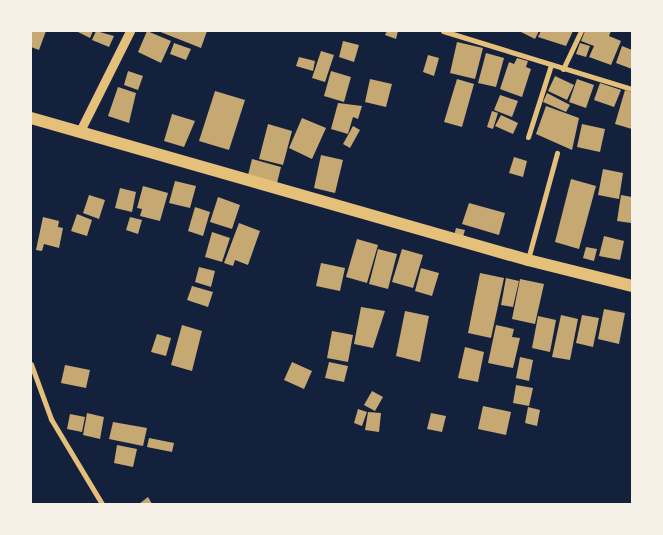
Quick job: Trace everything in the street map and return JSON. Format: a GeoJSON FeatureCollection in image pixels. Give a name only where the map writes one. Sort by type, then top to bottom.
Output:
{"type":"FeatureCollection","features":[{"type":"Feature","properties":{"kind":"main road"},"geometry":{"type":"LineString","coordinates":[[31,118],[528,260],[632,286]]}},
{"type":"Feature","properties":{"kind":"street"},"geometry":{"type":"LineString","coordinates":[[80,132],[130,31]]}},
{"type":"Feature","properties":{"kind":"street"},"geometry":{"type":"LineString","coordinates":[[443,31],[632,90]]}},
{"type":"Feature","properties":{"kind":"street"},"geometry":{"type":"LineString","coordinates":[[563,69],[581,31]]}},
{"type":"Feature","properties":{"kind":"street"},"geometry":{"type":"LineString","coordinates":[[528,137],[551,65]]}},
{"type":"Feature","properties":{"kind":"street"},"geometry":{"type":"LineString","coordinates":[[528,260],[557,153]]}},
{"type":"Feature","properties":{"kind":"street"},"geometry":{"type":"LineString","coordinates":[[31,364],[51,419],[102,504]]}},
{"type":"Feature","properties":{"kind":"building"},"geometry":{"type":"Polygon","coordinates":[[[31,31],[46,31],[39,50],[31,47],[31,31]]]}},
{"type":"Feature","properties":{"kind":"building"},"geometry":{"type":"Polygon","coordinates":[[[76,31],[93,31],[90,38],[76,31]]]}},
{"type":"Feature","properties":{"kind":"building"},"geometry":{"type":"Polygon","coordinates":[[[96,31],[114,36],[109,47],[92,40],[96,31]]]}},
{"type":"Feature","properties":{"kind":"building"},"geometry":{"type":"Polygon","coordinates":[[[147,31],[171,41],[161,63],[138,52],[147,31]]]}},
{"type":"Feature","properties":{"kind":"building"},"geometry":{"type":"Polygon","coordinates":[[[158,31],[207,31],[201,48],[158,31]]]}},
{"type":"Feature","properties":{"kind":"building"},"geometry":{"type":"Polygon","coordinates":[[[387,31],[398,31],[396,39],[385,35],[387,31]]]}},
{"type":"Feature","properties":{"kind":"building"},"geometry":{"type":"Polygon","coordinates":[[[519,31],[539,31],[535,39],[519,31]]]}},
{"type":"Feature","properties":{"kind":"building"},"geometry":{"type":"Polygon","coordinates":[[[541,31],[573,31],[566,46],[538,37],[541,31]]]}},
{"type":"Feature","properties":{"kind":"building"},"geometry":{"type":"Polygon","coordinates":[[[585,31],[611,31],[609,36],[621,41],[611,65],[589,57],[594,46],[581,41],[585,31]]]}},
{"type":"Feature","properties":{"kind":"building"},"geometry":{"type":"Polygon","coordinates":[[[343,41],[359,45],[354,62],[339,57],[343,41]]]}},
{"type":"Feature","properties":{"kind":"building"},"geometry":{"type":"Polygon","coordinates":[[[457,42],[483,48],[475,79],[450,73],[457,42]]]}},
{"type":"Feature","properties":{"kind":"building"},"geometry":{"type":"Polygon","coordinates":[[[174,43],[191,49],[186,60],[170,54],[174,43]]]}},
{"type":"Feature","properties":{"kind":"building"},"geometry":{"type":"Polygon","coordinates":[[[580,43],[590,46],[586,57],[576,54],[580,43]]]}},
{"type":"Feature","properties":{"kind":"building"},"geometry":{"type":"Polygon","coordinates":[[[622,46],[632,50],[632,69],[616,63],[622,46]]]}},
{"type":"Feature","properties":{"kind":"building"},"geometry":{"type":"Polygon","coordinates":[[[321,51],[334,55],[325,82],[312,78],[321,51]]]}},
{"type":"Feature","properties":{"kind":"building"},"geometry":{"type":"Polygon","coordinates":[[[486,53],[504,58],[496,87],[478,83],[486,53]]]}},
{"type":"Feature","properties":{"kind":"building"},"geometry":{"type":"Polygon","coordinates":[[[428,55],[439,58],[434,76],[423,72],[428,55]]]}},
{"type":"Feature","properties":{"kind":"building"},"geometry":{"type":"Polygon","coordinates":[[[299,57],[315,61],[313,71],[296,66],[299,57]]]}},
{"type":"Feature","properties":{"kind":"building"},"geometry":{"type":"Polygon","coordinates":[[[517,58],[528,61],[526,67],[531,69],[522,97],[500,89],[509,62],[514,64],[517,58]]]}},
{"type":"Feature","properties":{"kind":"building"},"geometry":{"type":"Polygon","coordinates":[[[128,71],[143,76],[138,90],[124,85],[128,71]]]}},
{"type":"Feature","properties":{"kind":"building"},"geometry":{"type":"Polygon","coordinates":[[[331,71],[351,77],[344,102],[324,96],[331,71]]]}},
{"type":"Feature","properties":{"kind":"building"},"geometry":{"type":"Polygon","coordinates":[[[555,76],[574,85],[567,100],[548,91],[555,76]]]}},
{"type":"Feature","properties":{"kind":"building"},"geometry":{"type":"Polygon","coordinates":[[[370,79],[392,84],[386,107],[365,102],[370,79]]]}},
{"type":"Feature","properties":{"kind":"building"},"geometry":{"type":"Polygon","coordinates":[[[457,79],[474,84],[462,127],[444,122],[457,79]]]}},
{"type":"Feature","properties":{"kind":"building"},"geometry":{"type":"Polygon","coordinates":[[[577,79],[594,85],[586,108],[569,102],[577,79]]]}},
{"type":"Feature","properties":{"kind":"building"},"geometry":{"type":"Polygon","coordinates":[[[600,83],[621,90],[614,107],[594,100],[600,83]]]}},
{"type":"Feature","properties":{"kind":"building"},"geometry":{"type":"Polygon","coordinates":[[[118,87],[136,93],[129,123],[108,116],[118,87]]]}},
{"type":"Feature","properties":{"kind":"building"},"geometry":{"type":"Polygon","coordinates":[[[625,90],[632,92],[632,129],[615,124],[625,90]]]}},
{"type":"Feature","properties":{"kind":"building"},"geometry":{"type":"Polygon","coordinates":[[[215,91],[245,100],[229,150],[199,141],[215,91]]]}},
{"type":"Feature","properties":{"kind":"building"},"geometry":{"type":"Polygon","coordinates":[[[547,93],[570,105],[566,112],[543,102],[547,93]]]}},
{"type":"Feature","properties":{"kind":"building"},"geometry":{"type":"Polygon","coordinates":[[[500,95],[518,101],[512,117],[494,110],[500,95]]]}},
{"type":"Feature","properties":{"kind":"building"},"geometry":{"type":"Polygon","coordinates":[[[338,103],[362,106],[358,119],[353,117],[348,134],[331,129],[338,103]]]}},
{"type":"Feature","properties":{"kind":"building"},"geometry":{"type":"Polygon","coordinates":[[[546,106],[579,118],[572,150],[536,134],[546,106]]]}},
{"type":"Feature","properties":{"kind":"building"},"geometry":{"type":"Polygon","coordinates":[[[492,111],[498,113],[493,129],[487,127],[492,111]]]}},
{"type":"Feature","properties":{"kind":"building"},"geometry":{"type":"Polygon","coordinates":[[[172,114],[195,121],[184,147],[164,141],[172,114]]]}},
{"type":"Feature","properties":{"kind":"building"},"geometry":{"type":"Polygon","coordinates":[[[501,115],[518,123],[513,134],[495,126],[501,115]]]}},
{"type":"Feature","properties":{"kind":"building"},"geometry":{"type":"Polygon","coordinates":[[[302,118],[326,128],[312,159],[289,148],[302,118]]]}},
{"type":"Feature","properties":{"kind":"building"},"geometry":{"type":"Polygon","coordinates":[[[268,124],[292,131],[283,165],[259,159],[268,124]]]}},
{"type":"Feature","properties":{"kind":"building"},"geometry":{"type":"Polygon","coordinates":[[[582,124],[605,129],[600,152],[577,147],[582,124]]]}},
{"type":"Feature","properties":{"kind":"building"},"geometry":{"type":"Polygon","coordinates":[[[353,126],[360,130],[350,148],[343,144],[353,126]]]}},
{"type":"Feature","properties":{"kind":"building"},"geometry":{"type":"Polygon","coordinates":[[[321,155],[343,160],[335,193],[314,188],[321,155]]]}},
{"type":"Feature","properties":{"kind":"building"},"geometry":{"type":"Polygon","coordinates":[[[514,157],[527,161],[523,177],[509,173],[514,157]]]}},
{"type":"Feature","properties":{"kind":"building"},"geometry":{"type":"Polygon","coordinates":[[[252,159],[281,167],[276,187],[247,179],[252,159]]]}},
{"type":"Feature","properties":{"kind":"building"},"geometry":{"type":"Polygon","coordinates":[[[603,169],[623,173],[619,199],[598,195],[603,169]]]}},
{"type":"Feature","properties":{"kind":"building"},"geometry":{"type":"Polygon","coordinates":[[[571,179],[596,186],[579,249],[555,242],[571,179]]]}},
{"type":"Feature","properties":{"kind":"building"},"geometry":{"type":"Polygon","coordinates":[[[175,181],[196,186],[190,208],[169,203],[175,181]]]}},
{"type":"Feature","properties":{"kind":"building"},"geometry":{"type":"Polygon","coordinates":[[[143,186],[168,193],[160,221],[140,216],[142,209],[137,208],[143,186]]]}},
{"type":"Feature","properties":{"kind":"building"},"geometry":{"type":"Polygon","coordinates":[[[120,188],[136,192],[132,212],[115,208],[120,188]]]}},
{"type":"Feature","properties":{"kind":"building"},"geometry":{"type":"Polygon","coordinates":[[[89,195],[105,200],[99,219],[83,213],[89,195]]]}},
{"type":"Feature","properties":{"kind":"building"},"geometry":{"type":"Polygon","coordinates":[[[621,195],[632,197],[631,223],[617,221],[621,195]]]}},
{"type":"Feature","properties":{"kind":"building"},"geometry":{"type":"Polygon","coordinates":[[[218,197],[240,205],[232,229],[210,222],[218,197]]]}},
{"type":"Feature","properties":{"kind":"building"},"geometry":{"type":"Polygon","coordinates":[[[469,203],[505,213],[499,235],[462,224],[469,203]]]}},
{"type":"Feature","properties":{"kind":"building"},"geometry":{"type":"Polygon","coordinates":[[[195,207],[210,212],[203,236],[188,231],[195,207]]]}},
{"type":"Feature","properties":{"kind":"building"},"geometry":{"type":"Polygon","coordinates":[[[77,214],[92,220],[87,236],[71,231],[77,214]]]}},
{"type":"Feature","properties":{"kind":"building"},"geometry":{"type":"Polygon","coordinates":[[[43,217],[59,221],[58,227],[63,228],[59,248],[44,244],[42,251],[36,250],[43,217]]]}},
{"type":"Feature","properties":{"kind":"building"},"geometry":{"type":"Polygon","coordinates":[[[130,217],[142,220],[138,234],[126,230],[130,217]]]}},
{"type":"Feature","properties":{"kind":"building"},"geometry":{"type":"Polygon","coordinates":[[[239,223],[260,231],[248,265],[235,260],[233,266],[224,263],[239,223]]]}},
{"type":"Feature","properties":{"kind":"building"},"geometry":{"type":"Polygon","coordinates":[[[456,228],[465,230],[463,237],[454,236],[456,228]]]}},
{"type":"Feature","properties":{"kind":"building"},"geometry":{"type":"Polygon","coordinates":[[[212,232],[230,238],[222,262],[205,257],[212,232]]]}},
{"type":"Feature","properties":{"kind":"building"},"geometry":{"type":"Polygon","coordinates":[[[604,236],[624,241],[620,260],[599,256],[604,236]]]}},
{"type":"Feature","properties":{"kind":"building"},"geometry":{"type":"Polygon","coordinates":[[[357,239],[378,245],[367,283],[346,277],[357,239]]]}},
{"type":"Feature","properties":{"kind":"building"},"geometry":{"type":"Polygon","coordinates":[[[586,247],[597,249],[594,261],[583,258],[586,247]]]}},
{"type":"Feature","properties":{"kind":"building"},"geometry":{"type":"Polygon","coordinates":[[[378,249],[397,254],[388,289],[369,284],[378,249]]]}},
{"type":"Feature","properties":{"kind":"building"},"geometry":{"type":"Polygon","coordinates":[[[402,249],[423,255],[413,288],[392,282],[402,249]]]}},
{"type":"Feature","properties":{"kind":"building"},"geometry":{"type":"Polygon","coordinates":[[[321,263],[345,268],[340,291],[316,286],[321,263]]]}},
{"type":"Feature","properties":{"kind":"building"},"geometry":{"type":"Polygon","coordinates":[[[199,267],[215,271],[211,287],[195,282],[199,267]]]}},
{"type":"Feature","properties":{"kind":"building"},"geometry":{"type":"Polygon","coordinates":[[[421,268],[439,273],[432,296],[415,291],[421,268]]]}},
{"type":"Feature","properties":{"kind":"building"},"geometry":{"type":"Polygon","coordinates":[[[480,273],[504,278],[491,338],[468,333],[480,273]]]}},
{"type":"Feature","properties":{"kind":"building"},"geometry":{"type":"Polygon","coordinates":[[[506,278],[519,281],[513,307],[501,305],[506,278]]]}},
{"type":"Feature","properties":{"kind":"building"},"geometry":{"type":"Polygon","coordinates":[[[520,279],[544,284],[535,324],[512,319],[520,279]]]}},
{"type":"Feature","properties":{"kind":"building"},"geometry":{"type":"Polygon","coordinates":[[[192,286],[213,292],[208,307],[187,300],[192,286]]]}},
{"type":"Feature","properties":{"kind":"building"},"geometry":{"type":"Polygon","coordinates":[[[361,307],[385,311],[373,348],[354,344],[361,307]]]}},
{"type":"Feature","properties":{"kind":"building"},"geometry":{"type":"Polygon","coordinates":[[[604,309],[625,313],[619,344],[598,339],[604,309]]]}},
{"type":"Feature","properties":{"kind":"building"},"geometry":{"type":"Polygon","coordinates":[[[405,311],[429,316],[420,362],[396,356],[405,311]]]}},
{"type":"Feature","properties":{"kind":"building"},"geometry":{"type":"Polygon","coordinates":[[[561,315],[578,319],[570,360],[552,357],[561,315]]]}},
{"type":"Feature","properties":{"kind":"building"},"geometry":{"type":"Polygon","coordinates":[[[582,315],[599,318],[593,347],[576,343],[582,315]]]}},
{"type":"Feature","properties":{"kind":"building"},"geometry":{"type":"Polygon","coordinates":[[[538,316],[556,320],[550,352],[532,348],[538,316]]]}},
{"type":"Feature","properties":{"kind":"building"},"geometry":{"type":"Polygon","coordinates":[[[182,325],[202,331],[192,371],[171,365],[182,325]]]}},
{"type":"Feature","properties":{"kind":"building"},"geometry":{"type":"Polygon","coordinates":[[[496,325],[514,329],[512,337],[520,338],[513,368],[488,363],[496,325]]]}},
{"type":"Feature","properties":{"kind":"building"},"geometry":{"type":"Polygon","coordinates":[[[332,331],[353,335],[348,362],[327,358],[332,331]]]}},
{"type":"Feature","properties":{"kind":"building"},"geometry":{"type":"Polygon","coordinates":[[[157,334],[171,338],[166,356],[151,352],[157,334]]]}},
{"type":"Feature","properties":{"kind":"building"},"geometry":{"type":"Polygon","coordinates":[[[465,347],[484,352],[478,382],[458,378],[465,347]]]}},
{"type":"Feature","properties":{"kind":"building"},"geometry":{"type":"Polygon","coordinates":[[[520,357],[533,360],[529,381],[516,378],[520,357]]]}},
{"type":"Feature","properties":{"kind":"building"},"geometry":{"type":"Polygon","coordinates":[[[292,362],[312,371],[304,389],[284,380],[292,362]]]}},
{"type":"Feature","properties":{"kind":"building"},"geometry":{"type":"Polygon","coordinates":[[[329,362],[348,366],[344,382],[325,378],[329,362]]]}},
{"type":"Feature","properties":{"kind":"building"},"geometry":{"type":"Polygon","coordinates":[[[65,365],[90,370],[86,388],[61,383],[65,365]]]}},
{"type":"Feature","properties":{"kind":"building"},"geometry":{"type":"Polygon","coordinates":[[[516,385],[533,388],[529,406],[513,403],[516,385]]]}},
{"type":"Feature","properties":{"kind":"building"},"geometry":{"type":"Polygon","coordinates":[[[372,391],[383,397],[375,411],[364,405],[372,391]]]}},
{"type":"Feature","properties":{"kind":"building"},"geometry":{"type":"Polygon","coordinates":[[[483,406],[511,412],[506,435],[478,429],[483,406]]]}},
{"type":"Feature","properties":{"kind":"building"},"geometry":{"type":"Polygon","coordinates":[[[528,407],[540,410],[537,426],[525,423],[528,407]]]}},
{"type":"Feature","properties":{"kind":"building"},"geometry":{"type":"Polygon","coordinates":[[[358,409],[367,412],[362,426],[354,423],[358,409]]]}},
{"type":"Feature","properties":{"kind":"building"},"geometry":{"type":"Polygon","coordinates":[[[368,412],[381,413],[379,432],[365,430],[368,412]]]}},
{"type":"Feature","properties":{"kind":"building"},"geometry":{"type":"Polygon","coordinates":[[[87,413],[104,417],[100,439],[83,435],[87,413]]]}},
{"type":"Feature","properties":{"kind":"building"},"geometry":{"type":"Polygon","coordinates":[[[431,413],[446,416],[442,432],[427,429],[431,413]]]}},
{"type":"Feature","properties":{"kind":"building"},"geometry":{"type":"Polygon","coordinates":[[[70,414],[85,417],[82,432],[67,429],[70,414]]]}},
{"type":"Feature","properties":{"kind":"building"},"geometry":{"type":"Polygon","coordinates":[[[113,422],[147,428],[143,446],[109,439],[113,422]]]}},
{"type":"Feature","properties":{"kind":"building"},"geometry":{"type":"Polygon","coordinates":[[[149,438],[174,443],[172,452],[147,447],[149,438]]]}},
{"type":"Feature","properties":{"kind":"building"},"geometry":{"type":"Polygon","coordinates":[[[117,445],[137,449],[133,467],[114,463],[117,445]]]}},
{"type":"Feature","properties":{"kind":"building"},"geometry":{"type":"Polygon","coordinates":[[[148,497],[152,504],[139,504],[148,497]]]}}]}
